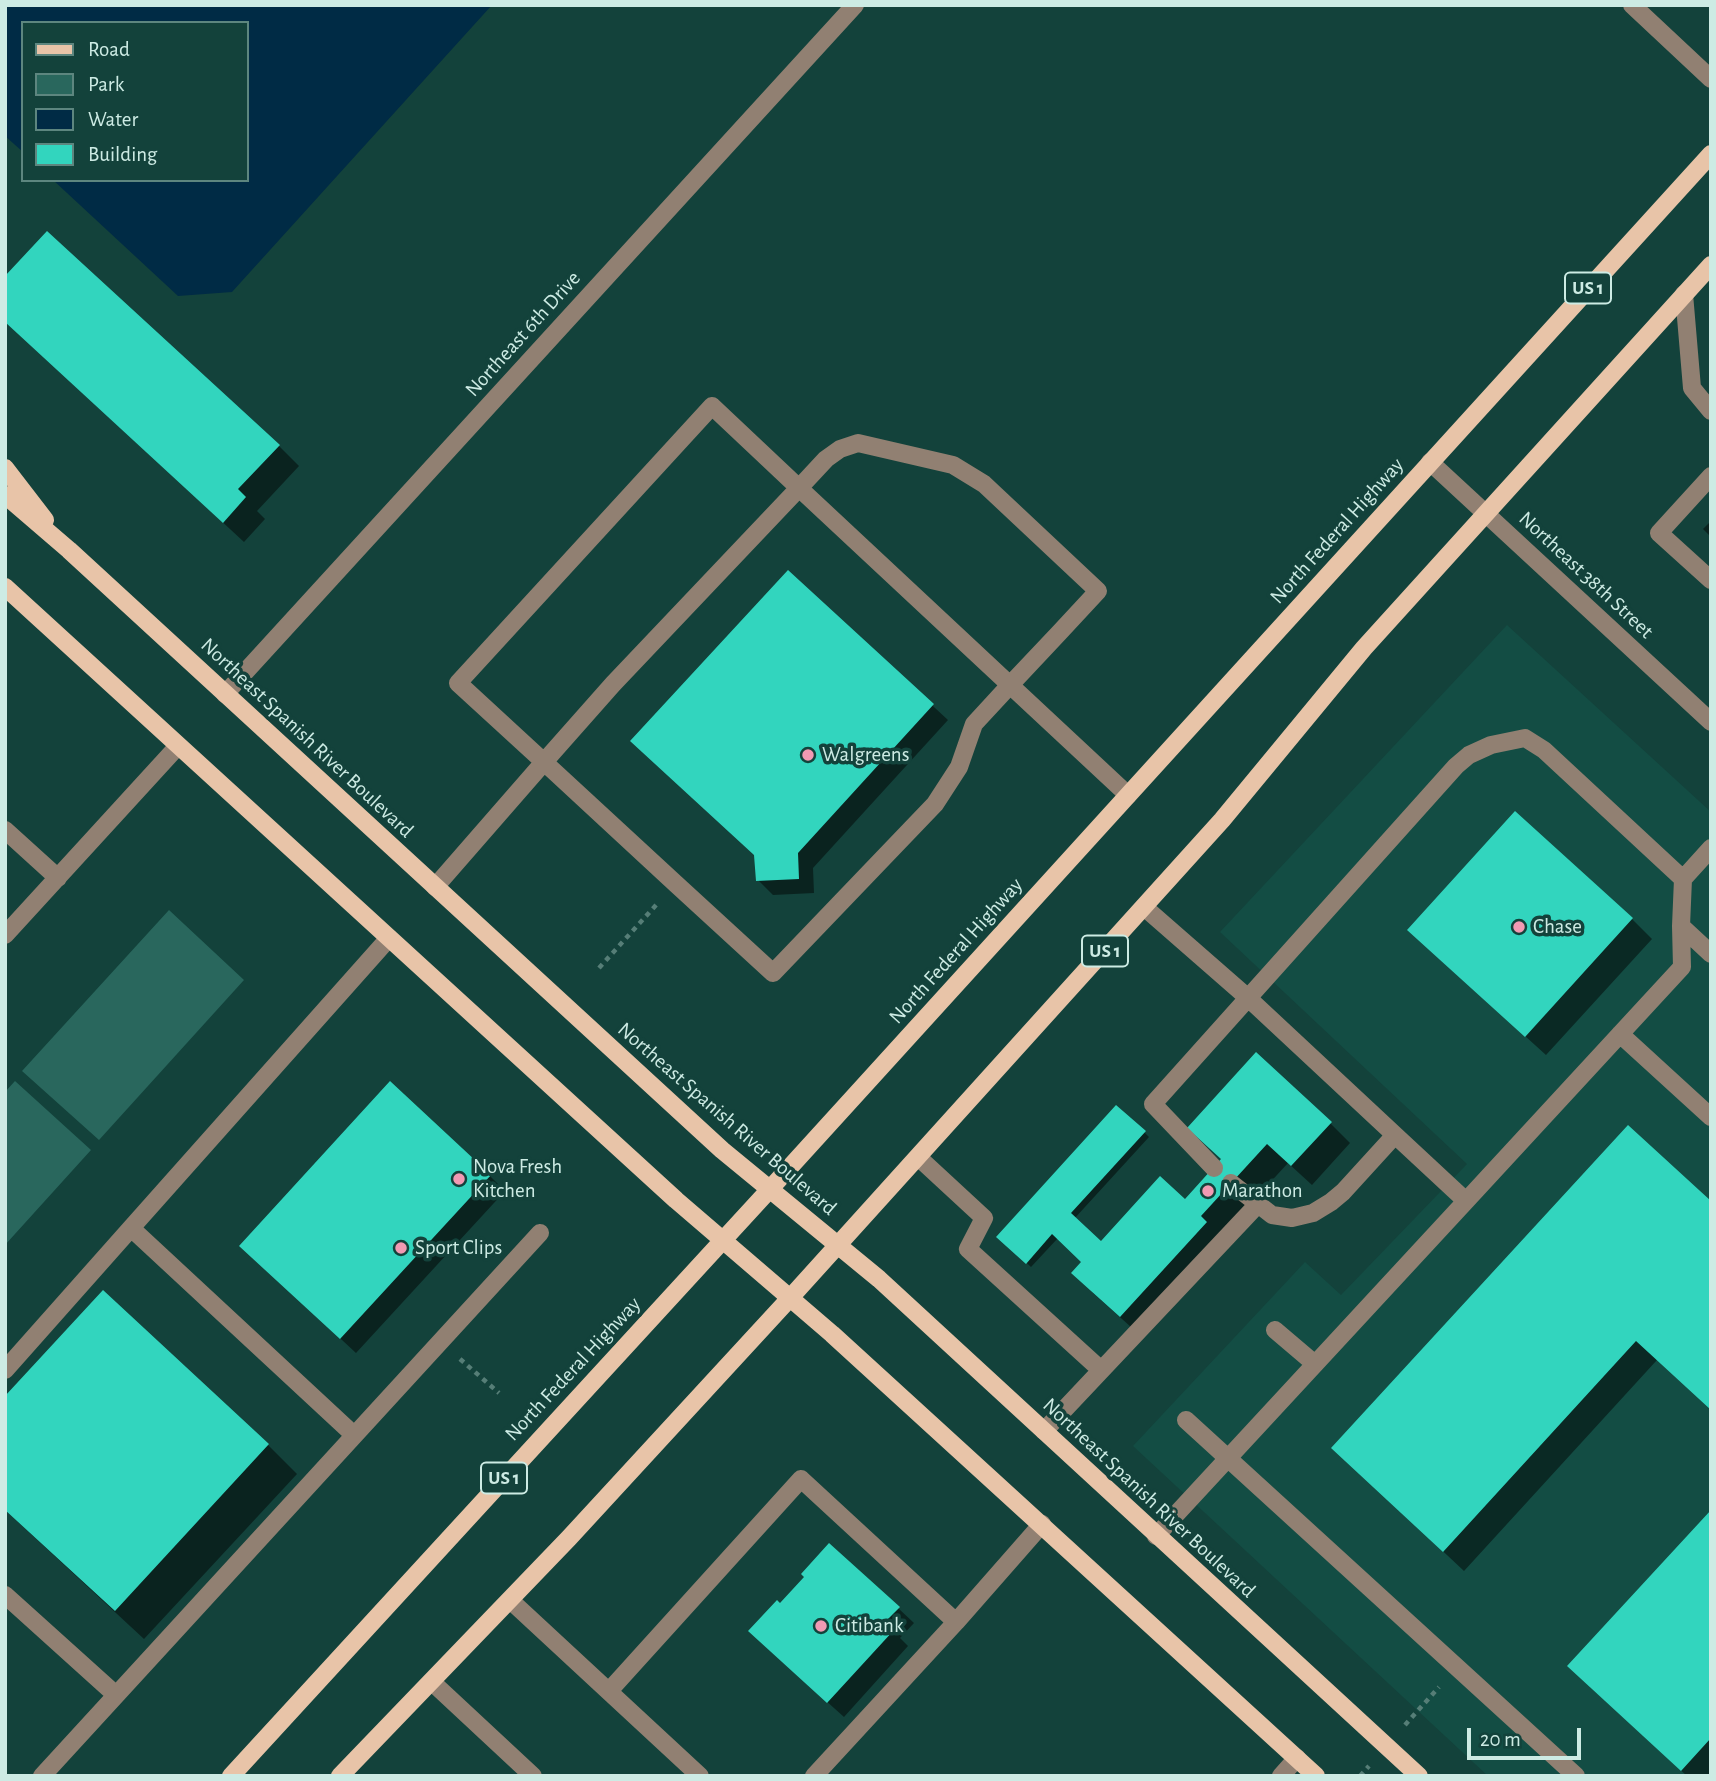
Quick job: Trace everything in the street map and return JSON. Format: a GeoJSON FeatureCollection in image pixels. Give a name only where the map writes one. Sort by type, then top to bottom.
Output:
{"type":"FeatureCollection","features":[{"type":"Feature","properties":{"kind":"main road","name":"North Federal Highway"},"geometry":{"type":"LineString","coordinates":[[231,1776],[770,1189],[1711,154]]}},
{"type":"Feature","properties":{"kind":"main road","name":"US 1"},"geometry":{"type":"LineString","coordinates":[[340,1776],[510,1600],[918,1157],[1222,820],[1364,648],[1711,265]]}},
{"type":"Feature","properties":{"kind":"main road"},"geometry":{"type":"LineString","coordinates":[[5,468],[69,550]]}},
{"type":"Feature","properties":{"kind":"main road","name":"Northeast Spanish River Boulevard"},"geometry":{"type":"LineString","coordinates":[[5,495],[69,550],[722,1150],[879,1279],[1419,1776]]}},
{"type":"Feature","properties":{"kind":"main road"},"geometry":{"type":"LineString","coordinates":[[5,510],[69,550]]}},
{"type":"Feature","properties":{"kind":"main road"},"geometry":{"type":"LineString","coordinates":[[5,587],[722,1240],[1042,1524],[1316,1776]]}},
{"type":"Feature","properties":{"kind":"street","name":"Northeast 6th Drive"},"geometry":{"type":"LineString","coordinates":[[225,694],[855,5]]}},
{"type":"Feature","properties":{"kind":"street"},"geometry":{"type":"LineString","coordinates":[[1632,5],[1711,79]]}},
{"type":"Feature","properties":{"kind":"street"},"geometry":{"type":"LineString","coordinates":[[1684,294],[1692,388],[1711,411]]}},
{"type":"Feature","properties":{"kind":"street"},"geometry":{"type":"LineString","coordinates":[[435,887],[544,762],[613,684],[799,488],[826,459],[840,449],[858,443],[953,465],[984,484],[1098,591],[1010,685],[974,724],[959,767],[935,804],[773,973],[676,884],[544,762],[458,683],[712,406],[799,488],[1010,685],[1128,795]]}},
{"type":"Feature","properties":{"kind":"street","name":"Northeast 38th Street"},"geometry":{"type":"LineString","coordinates":[[1430,462],[1711,722]]}},
{"type":"Feature","properties":{"kind":"street"},"geometry":{"type":"LineString","coordinates":[[1711,477],[1660,533],[1711,580]]}},
{"type":"Feature","properties":{"kind":"street"},"geometry":{"type":"LineString","coordinates":[[1214,1168],[1153,1104],[1456,766],[1469,755],[1501,742],[1525,738],[1544,750],[1683,879]]}},
{"type":"Feature","properties":{"kind":"street"},"geometry":{"type":"LineString","coordinates":[[5,934],[178,746]]}},
{"type":"Feature","properties":{"kind":"street"},"geometry":{"type":"LineString","coordinates":[[5,830],[58,878]]}},
{"type":"Feature","properties":{"kind":"street"},"geometry":{"type":"LineString","coordinates":[[1156,1536],[1682,967],[1683,879],[1711,848]]}},
{"type":"Feature","properties":{"kind":"street"},"geometry":{"type":"LineString","coordinates":[[1144,907],[1247,997],[1466,1201]]}},
{"type":"Feature","properties":{"kind":"street"},"geometry":{"type":"LineString","coordinates":[[1681,926],[1711,954]]}},
{"type":"Feature","properties":{"kind":"street"},"geometry":{"type":"LineString","coordinates":[[5,1370],[389,938]]}},
{"type":"Feature","properties":{"kind":"street"},"geometry":{"type":"LineString","coordinates":[[1620,1034],[1711,1117]]}},
{"type":"Feature","properties":{"kind":"street"},"geometry":{"type":"LineString","coordinates":[[1231,1183],[1272,1215],[1292,1218],[1313,1213],[1343,1192],[1395,1135]]}},
{"type":"Feature","properties":{"kind":"street"},"geometry":{"type":"LineString","coordinates":[[918,1157],[984,1218],[968,1249],[1101,1370]]}},
{"type":"Feature","properties":{"kind":"street"},"geometry":{"type":"LineString","coordinates":[[1044,1432],[1259,1203]]}},
{"type":"Feature","properties":{"kind":"street"},"geometry":{"type":"LineString","coordinates":[[131,1228],[354,1435]]}},
{"type":"Feature","properties":{"kind":"street"},"geometry":{"type":"LineString","coordinates":[[42,1776],[540,1233]]}},
{"type":"Feature","properties":{"kind":"street"},"geometry":{"type":"LineString","coordinates":[[1275,1330],[1315,1364]]}},
{"type":"Feature","properties":{"kind":"street"},"geometry":{"type":"LineString","coordinates":[[1186,1420],[1576,1776]]}},
{"type":"Feature","properties":{"kind":"street"},"geometry":{"type":"LineString","coordinates":[[609,1691],[801,1479],[956,1622]]}},
{"type":"Feature","properties":{"kind":"street"},"geometry":{"type":"LineString","coordinates":[[814,1776],[1042,1524]]}},
{"type":"Feature","properties":{"kind":"street"},"geometry":{"type":"LineString","coordinates":[[5,1595],[116,1695]]}},
{"type":"Feature","properties":{"kind":"street"},"geometry":{"type":"LineString","coordinates":[[510,1600],[700,1776]]}},
{"type":"Feature","properties":{"kind":"street"},"geometry":{"type":"LineString","coordinates":[[432,1682],[533,1776]]}},
{"type":"Feature","properties":{"kind":"street"},"geometry":{"type":"LineString","coordinates":[[1281,1776],[1297,1758]]}},
{"type":"Feature","properties":{"kind":"path"},"geometry":{"type":"LineString","coordinates":[[599,968],[676,884]]}},
{"type":"Feature","properties":{"kind":"path"},"geometry":{"type":"LineString","coordinates":[[441,1341],[499,1393]]}},
{"type":"Feature","properties":{"kind":"path"},"geometry":{"type":"LineString","coordinates":[[1403,1728],[1457,1668]]}},
{"type":"Feature","properties":{"kind":"path"},"geometry":{"type":"LineString","coordinates":[[1360,1776],[1370,1764]]}},
{"type":"Feature","properties":{"kind":"shaded area"},"geometry":{"type":"Polygon","coordinates":[[[1507,625],[1711,812],[1711,1776],[1488,1776],[1133,1446],[1305,1262],[1341,1295],[1467,1164],[1220,932],[1507,625]]]}},
{"type":"Feature","properties":{"kind":"green space"},"geometry":{"type":"Polygon","coordinates":[[[169,910],[244,980],[99,1140],[22,1071],[169,910]]]}},
{"type":"Feature","properties":{"kind":"green space"},"geometry":{"type":"Polygon","coordinates":[[[15,1081],[91,1150],[5,1245],[5,1092],[15,1081]]]}},
{"type":"Feature","properties":{"kind":"water"},"geometry":{"type":"Polygon","coordinates":[[[5,5],[492,5],[232,292],[178,296],[55,182],[248,182],[248,21],[21,21],[21,150],[5,136],[5,5]]]}},
{"type":"Feature","properties":{"kind":"building"},"geometry":{"type":"Polygon","coordinates":[[[47,231],[280,445],[238,489],[246,497],[223,523],[5,322],[5,276],[47,231]]]}},
{"type":"Feature","properties":{"kind":"building"},"geometry":{"type":"Polygon","coordinates":[[[788,570],[934,704],[798,853],[799,879],[756,881],[754,855],[630,741],[788,570]]]}},
{"type":"Feature","properties":{"kind":"building"},"geometry":{"type":"Polygon","coordinates":[[[1515,811],[1633,918],[1525,1037],[1407,930],[1515,811]]]}},
{"type":"Feature","properties":{"kind":"building","name":"Marathon"},"geometry":{"type":"Polygon","coordinates":[[[1256,1052],[1332,1122],[1291,1166],[1267,1144],[1201,1216],[1207,1222],[1120,1317],[1071,1273],[1081,1262],[1052,1234],[1026,1264],[996,1237],[1116,1105],[1146,1131],[1071,1213],[1101,1241],[1160,1176],[1185,1199],[1221,1159],[1187,1128],[1256,1052]]]}},
{"type":"Feature","properties":{"kind":"building"},"geometry":{"type":"Polygon","coordinates":[[[390,1081],[491,1175],[340,1339],[239,1246],[390,1081]]]}},
{"type":"Feature","properties":{"kind":"building"},"geometry":{"type":"Polygon","coordinates":[[[1628,1125],[1711,1201],[1711,1410],[1636,1341],[1443,1552],[1331,1448],[1628,1125]]]}},
{"type":"Feature","properties":{"kind":"building"},"geometry":{"type":"Polygon","coordinates":[[[103,1290],[269,1444],[115,1611],[5,1510],[5,1396],[103,1290]]]}},
{"type":"Feature","properties":{"kind":"building"},"geometry":{"type":"Polygon","coordinates":[[[1711,1510],[1711,1738],[1681,1771],[1567,1666],[1711,1510]]]}},
{"type":"Feature","properties":{"kind":"building","name":"Citibank"},"geometry":{"type":"Polygon","coordinates":[[[829,1543],[900,1607],[885,1622],[894,1630],[827,1703],[748,1631],[777,1600],[780,1603],[804,1577],[801,1574],[829,1543]]]}},
{"type":"Feature","properties":{"kind":"place","name":"Walgreens"},"geometry":{"type":"Point","coordinates":[808,755]}},
{"type":"Feature","properties":{"kind":"place","name":"Chase"},"geometry":{"type":"Point","coordinates":[1519,927]}},
{"type":"Feature","properties":{"kind":"place","name":"Nova Fresh Kitchen"},"geometry":{"type":"Point","coordinates":[459,1179]}},
{"type":"Feature","properties":{"kind":"place","name":"Marathon"},"geometry":{"type":"Point","coordinates":[1208,1191]}},
{"type":"Feature","properties":{"kind":"place","name":"Sport Clips"},"geometry":{"type":"Point","coordinates":[401,1248]}},
{"type":"Feature","properties":{"kind":"place","name":"Citibank"},"geometry":{"type":"Point","coordinates":[821,1626]}}]}
